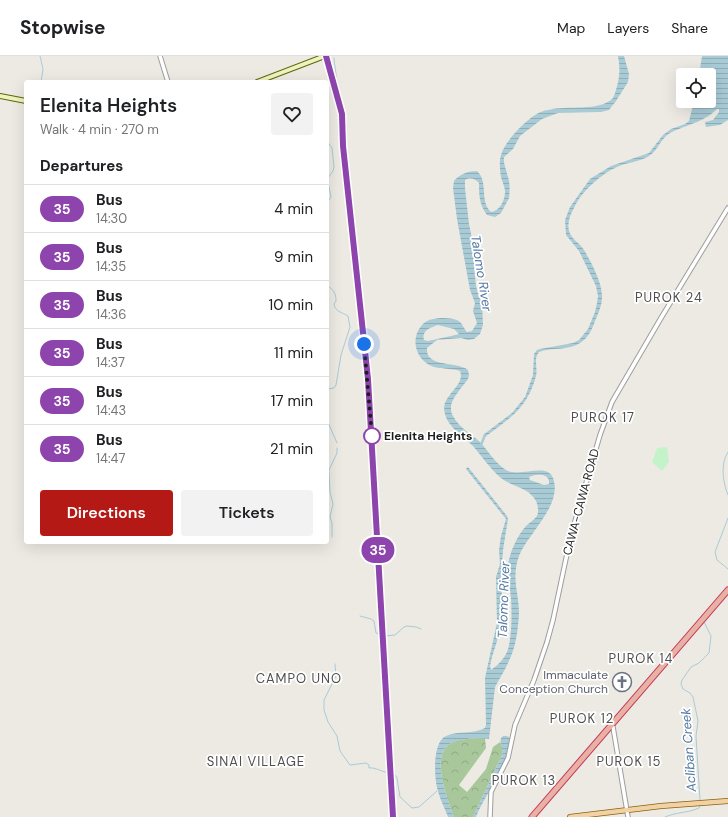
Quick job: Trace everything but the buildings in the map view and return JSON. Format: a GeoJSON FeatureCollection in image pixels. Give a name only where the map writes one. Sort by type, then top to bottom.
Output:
{"type":"FeatureCollection","features":[{"type":"Feature","properties":{"kind":"highway"},"geometry":{"type":"LineString","coordinates":[[532,817],[612,727],[728,590]]}},
{"type":"Feature","properties":{"kind":"main road"},"geometry":{"type":"LineString","coordinates":[[262,80],[326,56],[343,117],[343,146],[368,379],[393,817]]}},
{"type":"Feature","properties":{"kind":"main road"},"geometry":{"type":"LineString","coordinates":[[0,96],[24,101]]}},
{"type":"Feature","properties":{"kind":"main road"},"geometry":{"type":"LineString","coordinates":[[570,817],[627,810],[728,801]]}},
{"type":"Feature","properties":{"kind":"street"},"geometry":{"type":"LineString","coordinates":[[160,56],[167,80]]}},
{"type":"Feature","properties":{"kind":"street","name":"CAWA-CAWA ROAD"},"geometry":{"type":"LineString","coordinates":[[490,817],[491,792],[508,758],[515,725],[547,642],[571,535],[600,435],[612,402],[728,208]]}},
{"type":"Feature","properties":{"kind":"street"},"geometry":{"type":"LineString","coordinates":[[612,727],[628,817]]}},
{"type":"Feature","properties":{"kind":"green space"},"geometry":{"type":"Polygon","coordinates":[[[667,447],[669,462],[662,471],[652,462],[657,448],[667,447]]]}},
{"type":"Feature","properties":{"kind":"green space"},"geometry":{"type":"Polygon","coordinates":[[[485,738],[486,748],[459,785],[467,792],[486,769],[493,747],[500,742],[503,748],[502,755],[473,817],[454,817],[445,791],[441,771],[443,753],[450,743],[463,739],[485,738]]]}},
{"type":"Feature","properties":{"kind":"water"},"geometry":{"type":"Polygon","coordinates":[[[618,56],[624,56],[629,74],[628,82],[609,110],[601,112],[558,113],[542,119],[520,136],[513,149],[504,157],[510,192],[509,198],[501,213],[495,217],[487,215],[484,211],[479,195],[479,183],[473,179],[465,180],[469,224],[475,253],[474,267],[476,286],[482,302],[483,325],[480,334],[474,339],[468,340],[461,338],[437,340],[427,348],[431,359],[463,367],[468,370],[468,379],[455,396],[451,409],[452,414],[459,424],[481,443],[495,461],[506,470],[512,472],[545,471],[550,473],[553,478],[555,488],[549,508],[523,547],[519,556],[515,578],[519,606],[517,633],[511,657],[495,687],[489,739],[475,738],[456,741],[447,746],[443,753],[441,771],[445,791],[454,817],[448,817],[440,798],[437,785],[435,770],[436,753],[438,745],[446,736],[455,733],[480,730],[485,728],[486,725],[485,678],[497,623],[496,577],[500,564],[499,550],[501,536],[506,519],[466,469],[468,467],[508,519],[501,576],[503,622],[492,657],[490,666],[491,670],[504,657],[509,647],[511,594],[508,577],[508,565],[510,555],[514,544],[523,530],[537,516],[538,508],[533,496],[525,490],[501,478],[473,446],[449,423],[444,407],[449,396],[459,382],[461,377],[460,371],[433,367],[425,362],[421,358],[416,348],[417,332],[424,323],[435,319],[445,318],[457,320],[467,332],[472,331],[477,323],[473,311],[475,303],[470,290],[457,219],[453,188],[454,181],[464,173],[477,171],[483,180],[487,208],[491,212],[497,210],[503,202],[505,192],[501,179],[500,157],[505,145],[512,136],[527,121],[542,111],[591,107],[600,105],[613,98],[619,75],[618,56]],[[438,325],[425,332],[423,337],[424,340],[428,341],[459,334],[454,329],[438,325]],[[543,475],[529,477],[530,480],[544,485],[549,484],[547,477],[543,475]]]}},
{"type":"Feature","properties":{"kind":"water"},"geometry":{"type":"Polygon","coordinates":[[[702,56],[728,56],[728,120],[720,125],[706,127],[705,122],[713,120],[719,112],[719,109],[717,109],[703,119],[674,131],[663,140],[649,156],[642,160],[621,165],[611,170],[592,184],[581,196],[571,213],[568,228],[570,234],[587,255],[596,273],[602,292],[600,310],[589,334],[580,343],[570,347],[539,352],[536,358],[536,376],[528,397],[510,418],[485,437],[483,435],[512,413],[525,397],[533,375],[534,354],[537,350],[573,343],[579,340],[588,329],[595,312],[598,296],[596,286],[579,251],[566,235],[565,220],[570,207],[590,179],[611,166],[649,153],[663,135],[671,129],[689,121],[692,108],[716,108],[716,68],[700,68],[702,56]]]}},
{"type":"Feature","properties":{"kind":"water"},"geometry":{"type":"Polygon","coordinates":[[[503,736],[510,738],[506,759],[476,817],[473,817],[502,755],[501,738],[503,736]]]}},
{"type":"Feature","properties":{"kind":"waterway"},"geometry":{"type":"LineString","coordinates":[[40,56],[43,69],[41,80]]}},
{"type":"Feature","properties":{"kind":"waterway"},"geometry":{"type":"LineString","coordinates":[[334,58],[336,79]]}},
{"type":"Feature","properties":{"kind":"waterway"},"geometry":{"type":"LineString","coordinates":[[329,144],[332,148],[334,167],[329,177]]}},
{"type":"Feature","properties":{"kind":"waterway"},"geometry":{"type":"LineString","coordinates":[[329,187],[331,197],[329,200]]}},
{"type":"Feature","properties":{"kind":"waterway"},"geometry":{"type":"LineString","coordinates":[[329,288],[333,290],[335,294],[336,301],[334,304],[336,309],[348,316],[350,327],[341,355],[336,385],[334,388],[329,389]]}},
{"type":"Feature","properties":{"kind":"waterway"},"geometry":{"type":"LineString","coordinates":[[329,425],[337,443]]}},
{"type":"Feature","properties":{"kind":"waterway"},"geometry":{"type":"LineString","coordinates":[[481,445],[485,435]]}},
{"type":"Feature","properties":{"kind":"waterway"},"geometry":{"type":"LineString","coordinates":[[332,537],[332,523],[330,517],[333,504],[330,492],[329,470],[337,453],[337,448]]}},
{"type":"Feature","properties":{"kind":"waterway","name":"Acliban Creek"},"geometry":{"type":"LineString","coordinates":[[728,452],[725,457],[723,468],[728,495]]}},
{"type":"Feature","properties":{"kind":"waterway","name":"Acliban Creek"},"geometry":{"type":"LineString","coordinates":[[728,518],[715,552],[717,560],[728,569]]}},
{"type":"Feature","properties":{"kind":"waterway"},"geometry":{"type":"LineString","coordinates":[[360,616],[374,621],[376,633],[381,635]]}},
{"type":"Feature","properties":{"kind":"waterway","name":"Acliban Creek"},"geometry":{"type":"LineString","coordinates":[[700,800],[696,736],[698,721],[693,697],[690,693],[683,689],[681,684],[691,667],[699,663],[709,653],[711,636],[704,622]]}},
{"type":"Feature","properties":{"kind":"waterway"},"geometry":{"type":"LineString","coordinates":[[385,636],[395,635],[407,626],[421,629]]}},
{"type":"Feature","properties":{"kind":"waterway"},"geometry":{"type":"LineString","coordinates":[[335,664],[336,676],[324,700],[324,710],[328,722],[337,736],[340,751],[350,765],[366,763],[369,765],[369,768],[374,768],[389,773]]}},
{"type":"Feature","properties":{"kind":"waterway"},"geometry":{"type":"LineString","coordinates":[[393,774],[397,778],[400,797],[412,808],[419,807],[437,791]]}},
{"type":"Feature","properties":{"kind":"waterway","name":"Acliban Creek"},"geometry":{"type":"LineString","coordinates":[[665,817],[695,810],[700,806]]}},
{"type":"Feature","properties":{"kind":"bus line","name":"35"},"geometry":{"type":"LineString","coordinates":[[326,56],[343,117],[342,138],[368,379],[393,817]]}},
{"type":"Feature","properties":{"kind":"place","name":"Elenita Heights"},"geometry":{"type":"Point","coordinates":[372,436]}},
{"type":"Feature","properties":{"kind":"place","name":"Immaculate Conception Church"},"geometry":{"type":"Point","coordinates":[622,682]}},
{"type":"Feature","properties":{"kind":"district","name":"PUROK 24"},"geometry":{"type":"Point","coordinates":[669,297]}},
{"type":"Feature","properties":{"kind":"district","name":"PUROK 17"},"geometry":{"type":"Point","coordinates":[603,417]}},
{"type":"Feature","properties":{"kind":"district","name":"PUROK 14"},"geometry":{"type":"Point","coordinates":[641,658]}},
{"type":"Feature","properties":{"kind":"district","name":"CAMPO UNO"},"geometry":{"type":"Point","coordinates":[299,678]}},
{"type":"Feature","properties":{"kind":"district","name":"PUROK 12"},"geometry":{"type":"Point","coordinates":[582,718]}},
{"type":"Feature","properties":{"kind":"district","name":"SINAI VILLAGE"},"geometry":{"type":"Point","coordinates":[256,761]}},
{"type":"Feature","properties":{"kind":"district","name":"PUROK 15"},"geometry":{"type":"Point","coordinates":[629,761]}},
{"type":"Feature","properties":{"kind":"district","name":"PUROK 13"},"geometry":{"type":"Point","coordinates":[524,780]}},
{"type":"Feature","properties":{"kind":"route"},"geometry":{"type":"LineString","coordinates":[[364,344],[372,436]]}},
{"type":"Feature","properties":{"kind":"water label","name":"Talomo River"},"geometry":{"type":"Point","coordinates":[482,273]}},
{"type":"Feature","properties":{"kind":"water label","name":"Talomo River"},"geometry":{"type":"Point","coordinates":[503,600]}}]}
